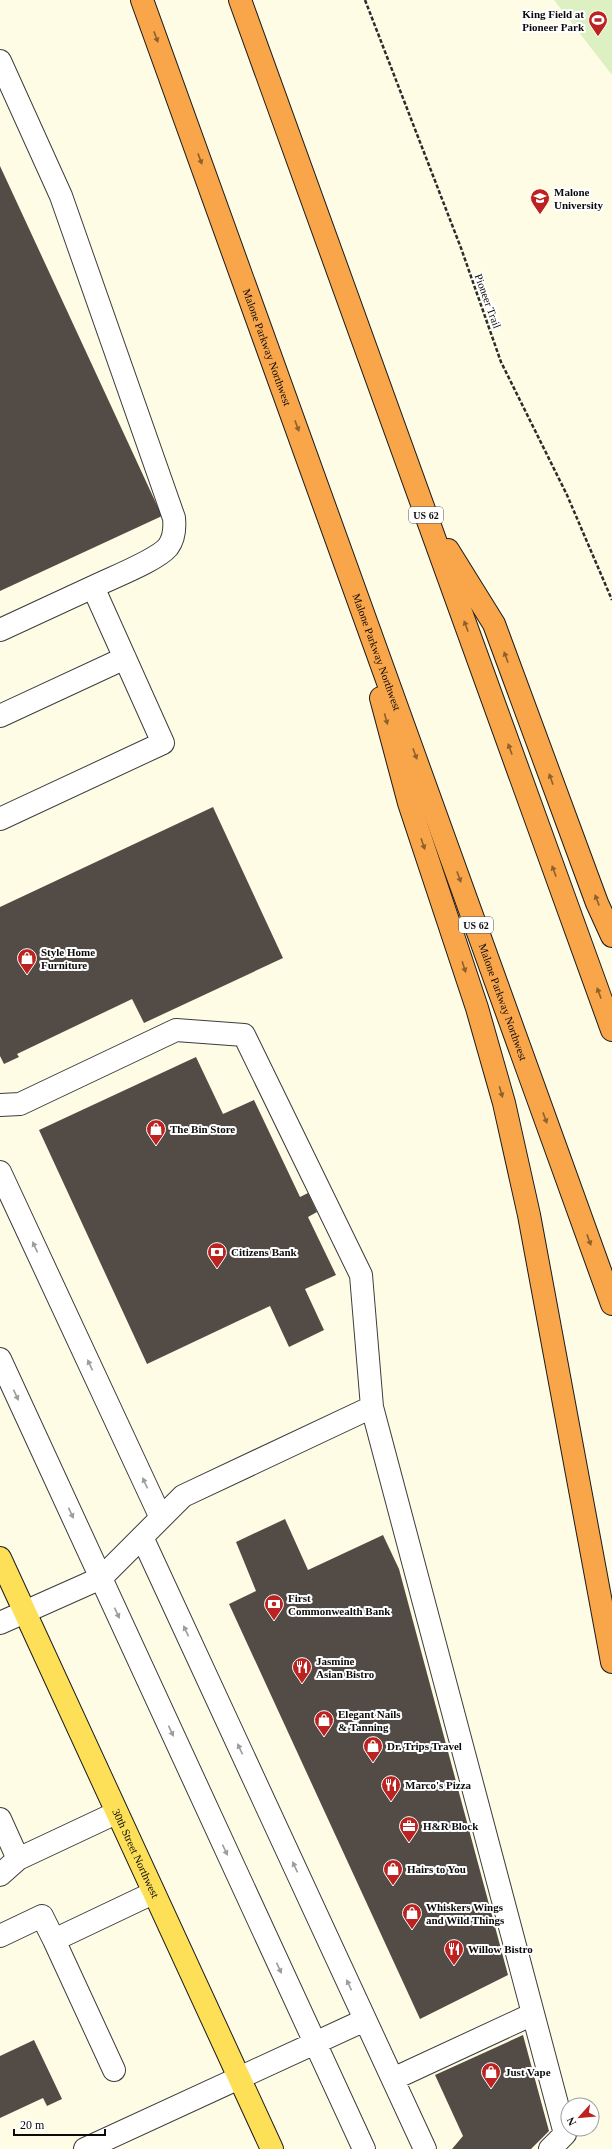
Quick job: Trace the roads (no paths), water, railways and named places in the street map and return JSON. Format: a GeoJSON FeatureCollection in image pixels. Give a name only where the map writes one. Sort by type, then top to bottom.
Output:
{"type":"FeatureCollection","features":[{"type":"Feature","properties":{"kind":"highway","name":"Malone Parkway Northwest"},"geometry":{"type":"LineString","coordinates":[[142,0],[612,1304]]}},
{"type":"Feature","properties":{"kind":"highway","name":"US 62"},"geometry":{"type":"LineString","coordinates":[[240,0],[612,1030]]}},
{"type":"Feature","properties":{"kind":"highway"},"geometry":{"type":"LineString","coordinates":[[423,508],[494,624],[597,903],[612,936]]}},
{"type":"Feature","properties":{"kind":"highway"},"geometry":{"type":"LineString","coordinates":[[340,546],[409,802],[475,1000],[504,1103],[529,1215],[612,1662]]}},
{"type":"Feature","properties":{"kind":"main road","name":"30th Street Northwest"},"geometry":{"type":"LineString","coordinates":[[0,1558],[239,2079],[266,2147]]}},
{"type":"Feature","properties":{"kind":"street"},"geometry":{"type":"LineString","coordinates":[[0,61],[61,196],[174,518],[173,538],[162,553],[0,630]]}},
{"type":"Feature","properties":{"kind":"street"},"geometry":{"type":"LineString","coordinates":[[0,819],[163,743],[93,587]]}},
{"type":"Feature","properties":{"kind":"street"},"geometry":{"type":"LineString","coordinates":[[0,716],[125,658]]}},
{"type":"Feature","properties":{"kind":"street"},"geometry":{"type":"LineString","coordinates":[[0,1105],[20,1104],[176,1030],[244,1035],[361,1275],[372,1407],[564,2134],[550,2149]]}},
{"type":"Feature","properties":{"kind":"street"},"geometry":{"type":"LineString","coordinates":[[0,1172],[161,1518]]}},
{"type":"Feature","properties":{"kind":"street"},"geometry":{"type":"LineString","coordinates":[[0,1359],[314,2044],[364,2149]]}},
{"type":"Feature","properties":{"kind":"street"},"geometry":{"type":"LineString","coordinates":[[0,1623],[101,1578],[184,1496],[372,1407]]}},
{"type":"Feature","properties":{"kind":"street"},"geometry":{"type":"LineString","coordinates":[[142,1537],[425,2149]]}},
{"type":"Feature","properties":{"kind":"street"},"geometry":{"type":"LineString","coordinates":[[0,1875],[18,1859],[116,1813]]}},
{"type":"Feature","properties":{"kind":"street"},"geometry":{"type":"LineString","coordinates":[[0,1819],[18,1859]]}},
{"type":"Feature","properties":{"kind":"street"},"geometry":{"type":"LineString","coordinates":[[54,1940],[154,1893]]}},
{"type":"Feature","properties":{"kind":"street"},"geometry":{"type":"LineString","coordinates":[[0,1936],[42,1916],[114,2070]]}},
{"type":"Feature","properties":{"kind":"street"},"geometry":{"type":"LineString","coordinates":[[393,2079],[533,2014]]}},
{"type":"Feature","properties":{"kind":"street"},"geometry":{"type":"LineString","coordinates":[[85,2149],[365,2020]]}},
{"type":"Feature","properties":{"kind":"place","name":"King Field at Pioneer Park"},"geometry":{"type":"Point","coordinates":[598,37]}},
{"type":"Feature","properties":{"kind":"place","name":"Malone University"},"geometry":{"type":"Point","coordinates":[540,215]}},
{"type":"Feature","properties":{"kind":"place","name":"Style Home Furniture"},"geometry":{"type":"Point","coordinates":[27,975]}},
{"type":"Feature","properties":{"kind":"place","name":"The Bin Store"},"geometry":{"type":"Point","coordinates":[156,1146]}},
{"type":"Feature","properties":{"kind":"place","name":"Citizens Bank"},"geometry":{"type":"Point","coordinates":[217,1269]}},
{"type":"Feature","properties":{"kind":"place","name":"First Commonwealth Bank"},"geometry":{"type":"Point","coordinates":[274,1621]}},
{"type":"Feature","properties":{"kind":"place","name":"Jasmine Asian Bistro"},"geometry":{"type":"Point","coordinates":[302,1684]}},
{"type":"Feature","properties":{"kind":"place","name":"Elegant Nails & Tanning"},"geometry":{"type":"Point","coordinates":[324,1737]}},
{"type":"Feature","properties":{"kind":"place","name":"Dr. Trips Travel"},"geometry":{"type":"Point","coordinates":[373,1763]}},
{"type":"Feature","properties":{"kind":"place","name":"Marco's Pizza"},"geometry":{"type":"Point","coordinates":[391,1802]}},
{"type":"Feature","properties":{"kind":"place","name":"H&R Block"},"geometry":{"type":"Point","coordinates":[409,1843]}},
{"type":"Feature","properties":{"kind":"place","name":"Hairs to You"},"geometry":{"type":"Point","coordinates":[393,1886]}},
{"type":"Feature","properties":{"kind":"place","name":"Whiskers Wings and Wild Things"},"geometry":{"type":"Point","coordinates":[412,1930]}},
{"type":"Feature","properties":{"kind":"place","name":"Willow Bistro"},"geometry":{"type":"Point","coordinates":[454,1966]}},
{"type":"Feature","properties":{"kind":"place","name":"Just Vape"},"geometry":{"type":"Point","coordinates":[491,2089]}}]}
